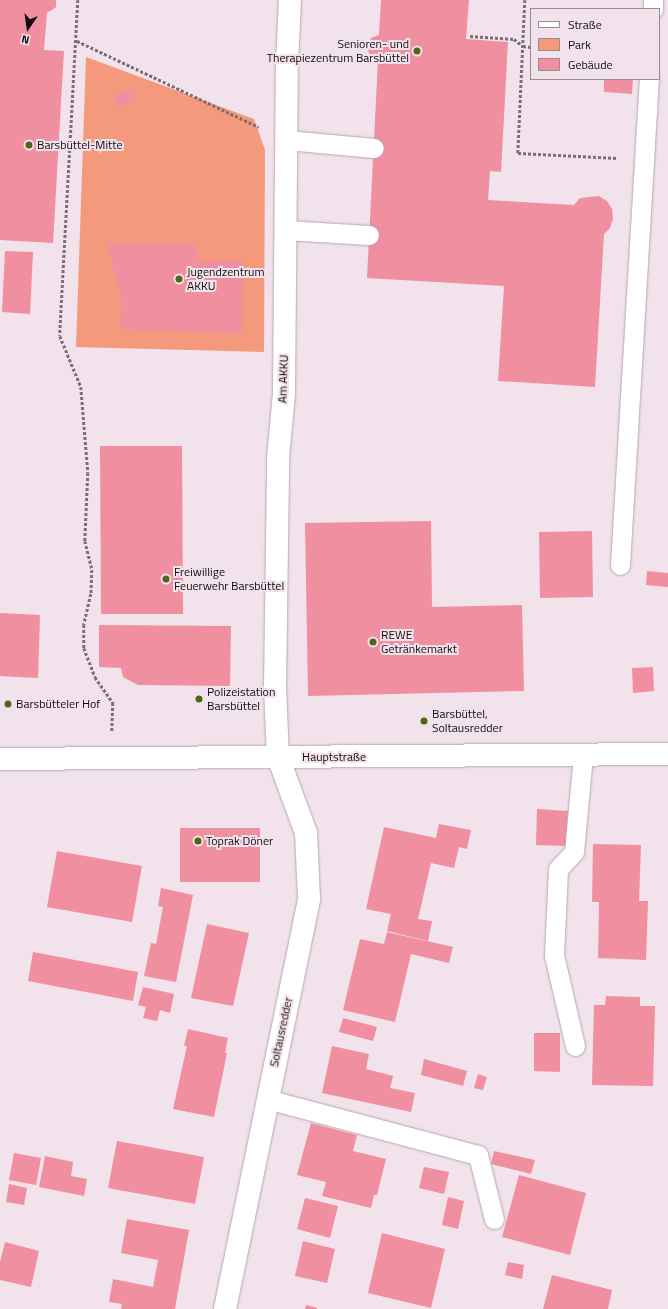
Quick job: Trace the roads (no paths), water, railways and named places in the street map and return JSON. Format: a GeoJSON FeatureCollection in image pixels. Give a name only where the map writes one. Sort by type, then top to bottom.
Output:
{"type":"FeatureCollection","features":[{"type":"Feature","properties":{"kind":"street","name":"Am AKKU"},"geometry":{"type":"LineString","coordinates":[[278,757],[275,687],[286,230],[287,63],[290,0]]}},
{"type":"Feature","properties":{"kind":"street","name":"Hauptstraße"},"geometry":{"type":"LineString","coordinates":[[0,759],[668,754]]}},
{"type":"Feature","properties":{"kind":"street","name":"Soltausredder"},"geometry":{"type":"LineString","coordinates":[[225,1309],[309,899],[306,833],[278,757]]}},
{"type":"Feature","properties":{"kind":"lane"},"geometry":{"type":"LineString","coordinates":[[620,565],[649,80]]}},
{"type":"Feature","properties":{"kind":"lane"},"geometry":{"type":"LineString","coordinates":[[287,140],[374,148]]}},
{"type":"Feature","properties":{"kind":"lane"},"geometry":{"type":"LineString","coordinates":[[286,230],[369,235]]}},
{"type":"Feature","properties":{"kind":"lane"},"geometry":{"type":"LineString","coordinates":[[575,1046],[554,955],[558,869],[574,852],[583,755]]}},
{"type":"Feature","properties":{"kind":"lane"},"geometry":{"type":"LineString","coordinates":[[267,1099],[478,1155],[494,1219]]}},
{"type":"Feature","properties":{"kind":"place","name":"Senioren- und Therapiezentrum Barsbüttel"},"geometry":{"type":"Point","coordinates":[417,51]}},
{"type":"Feature","properties":{"kind":"place","name":"Barsbüttel-Mitte"},"geometry":{"type":"Point","coordinates":[29,145]}},
{"type":"Feature","properties":{"kind":"place","name":"Jugendzentrum AKKU"},"geometry":{"type":"Point","coordinates":[179,279]}},
{"type":"Feature","properties":{"kind":"place","name":"Freiwillige Feuerwehr Barsbüttel"},"geometry":{"type":"Point","coordinates":[166,579]}},
{"type":"Feature","properties":{"kind":"place","name":"REWE Getränkemarkt"},"geometry":{"type":"Point","coordinates":[373,642]}},
{"type":"Feature","properties":{"kind":"place","name":"Polizeistation Barsbüttel"},"geometry":{"type":"Point","coordinates":[199,699]}},
{"type":"Feature","properties":{"kind":"place","name":"Barsbütteler Hof"},"geometry":{"type":"Point","coordinates":[8,704]}},
{"type":"Feature","properties":{"kind":"place","name":"Barsbüttel, Soltausredder"},"geometry":{"type":"Point","coordinates":[424,721]}},
{"type":"Feature","properties":{"kind":"place","name":"Toprak Döner"},"geometry":{"type":"Point","coordinates":[198,841]}}]}
